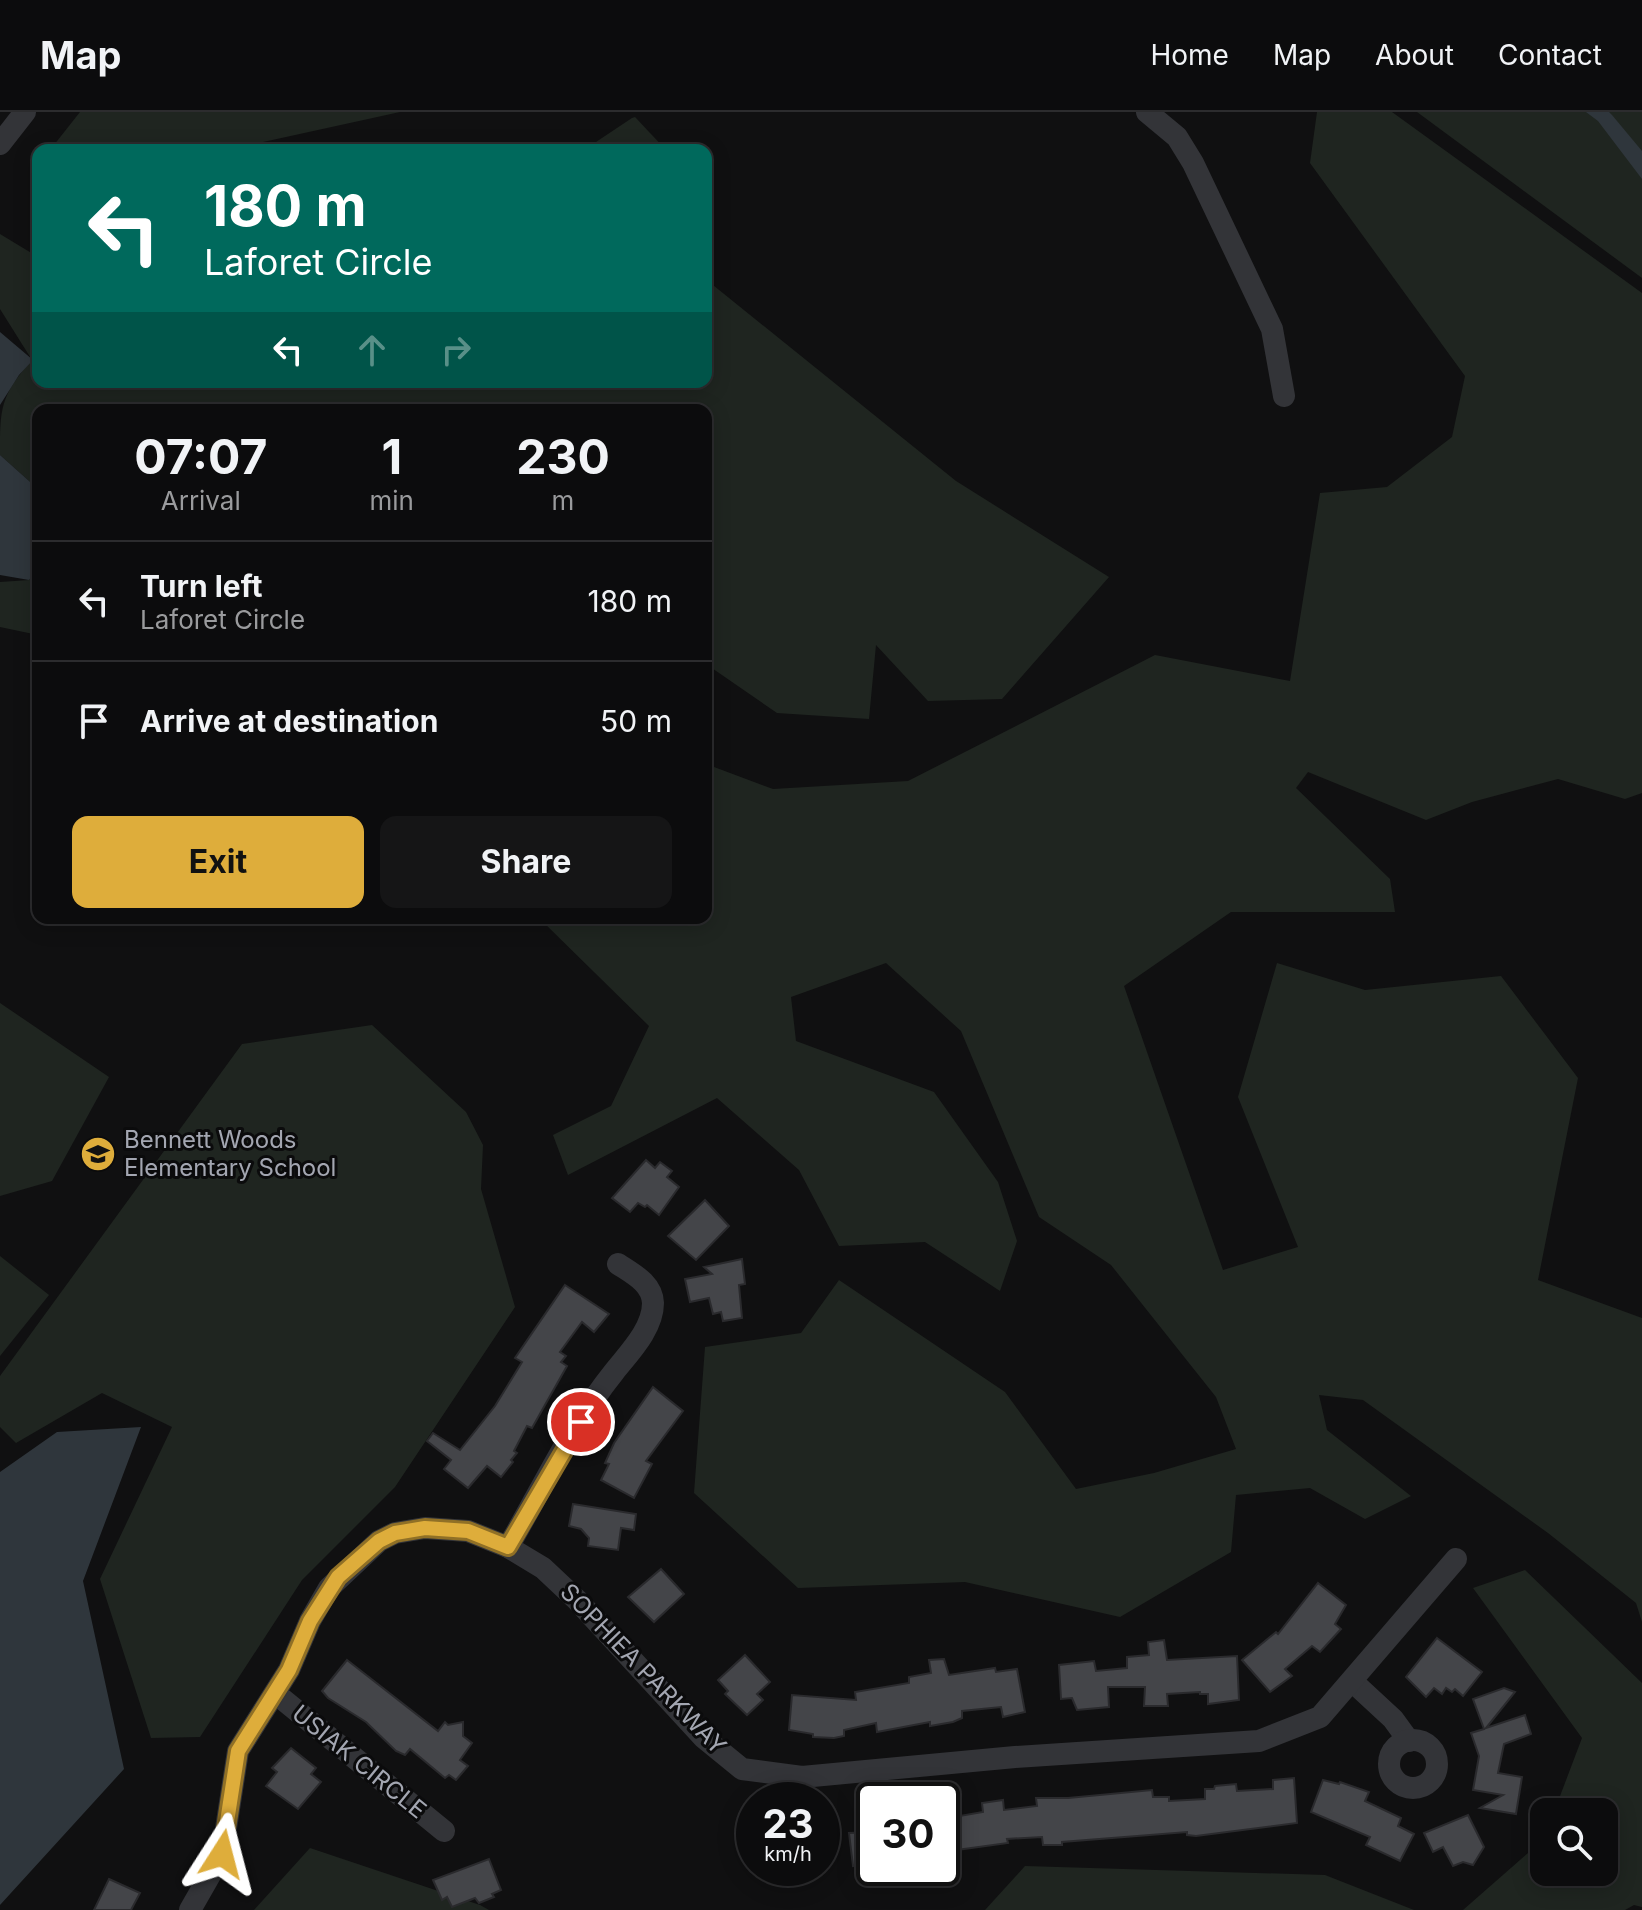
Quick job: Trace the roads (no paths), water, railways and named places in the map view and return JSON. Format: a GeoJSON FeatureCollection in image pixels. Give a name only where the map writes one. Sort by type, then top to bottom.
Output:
{"type":"FeatureCollection","features":[{"type":"Feature","properties":{"kind":"street"},"geometry":{"type":"LineString","coordinates":[[0,144],[25,112]]}},
{"type":"Feature","properties":{"kind":"street"},"geometry":{"type":"LineString","coordinates":[[1147,112],[1177,137],[1193,163],[1272,329],[1284,396]]}},
{"type":"Feature","properties":{"kind":"street"},"geometry":{"type":"LineString","coordinates":[[508,1547],[596,1397],[650,1322],[653,1304],[651,1291],[641,1279],[618,1264]]}},
{"type":"Feature","properties":{"kind":"street","name":"SOPHIEA PARKWAY"},"geometry":{"type":"LineString","coordinates":[[190,1910],[222,1854],[238,1751],[289,1670],[329,1588],[379,1541],[395,1533],[425,1528],[468,1531],[508,1547],[543,1568],[577,1600],[704,1738],[742,1769],[802,1777],[1015,1757],[1259,1741],[1320,1717],[1456,1559]]}},
{"type":"Feature","properties":{"kind":"street"},"geometry":{"type":"LineString","coordinates":[[1353,1682],[1393,1719],[1409,1741]]}},
{"type":"Feature","properties":{"kind":"street","name":"USIAK CIRCLE"},"geometry":{"type":"LineString","coordinates":[[275,1693],[444,1831]]}},
{"type":"Feature","properties":{"kind":"place","name":"Bennett Woods Elementary School"},"geometry":{"type":"Point","coordinates":[98,1154]}}]}
